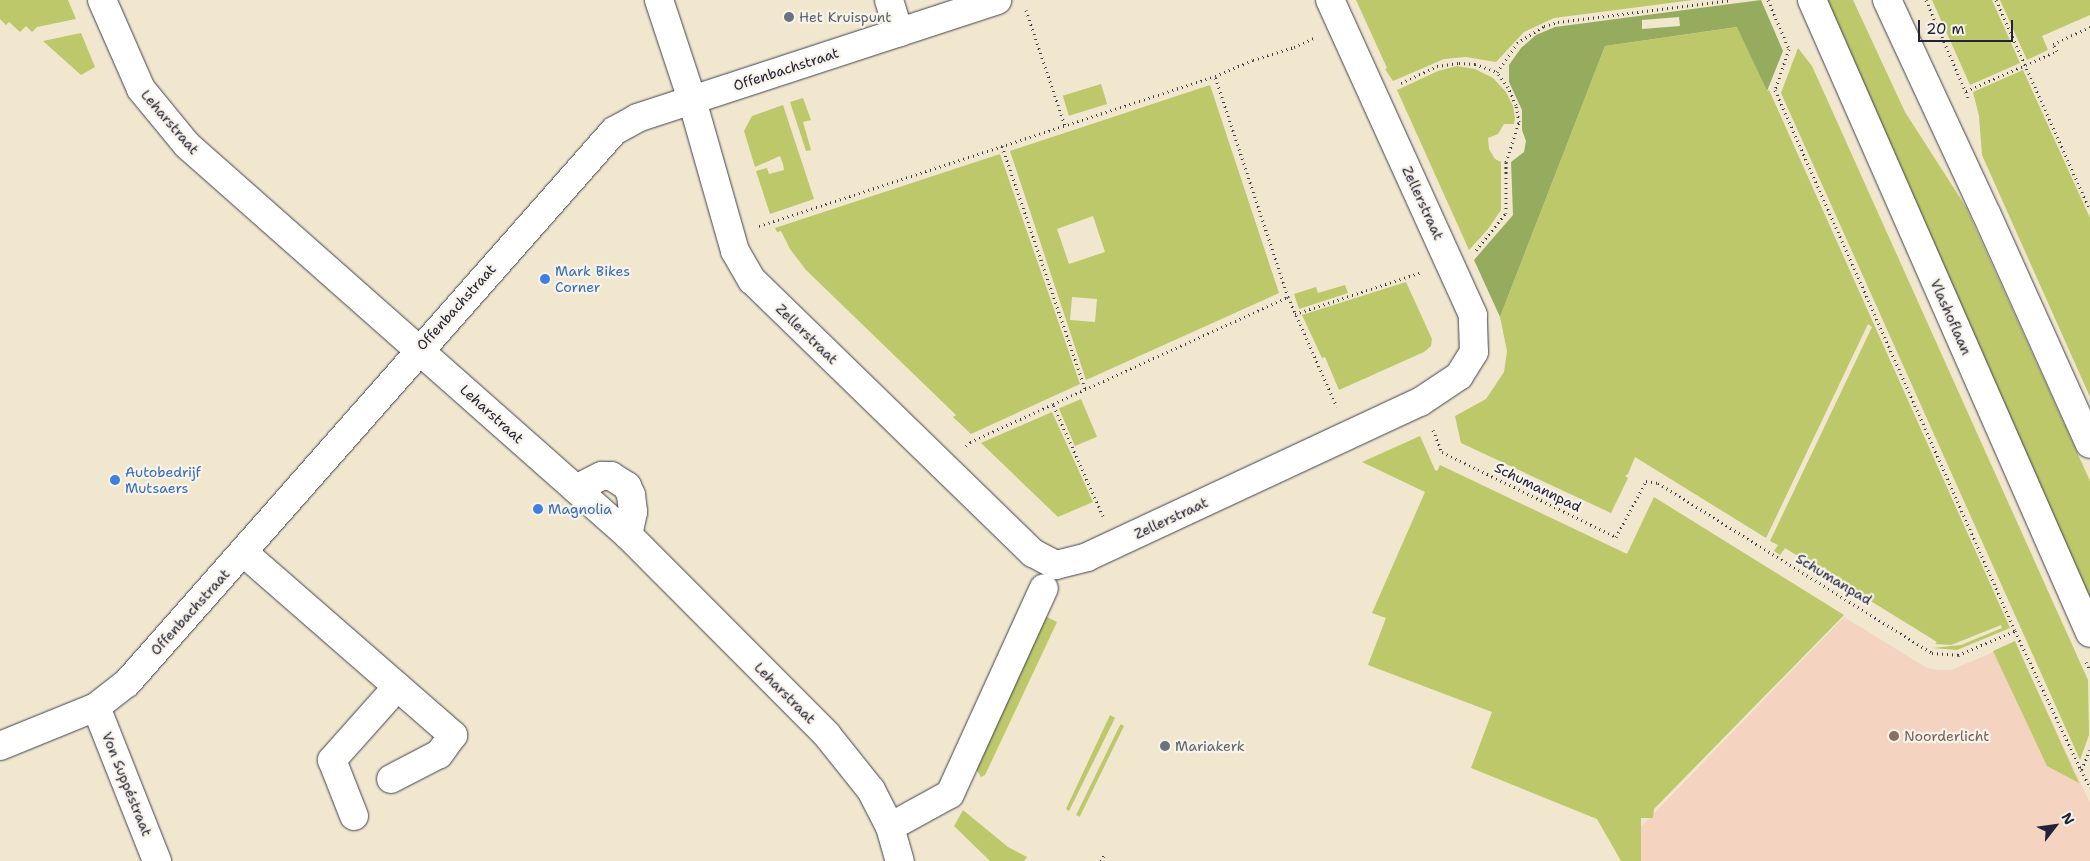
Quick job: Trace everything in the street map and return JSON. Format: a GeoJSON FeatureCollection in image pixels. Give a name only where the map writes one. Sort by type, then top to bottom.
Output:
{"type":"FeatureCollection","features":[{"type":"Feature","properties":{"kind":"street","name":"Leharstraat"},"geometry":{"type":"LineString","coordinates":[[102,0],[141,89],[187,145],[628,534],[827,735],[870,790],[890,827],[900,861]]}},
{"type":"Feature","properties":{"kind":"street","name":"Zellerstraat"},"geometry":{"type":"LineString","coordinates":[[659,0],[692,100],[735,251],[752,280],[1033,553],[1056,565],[1087,557],[1420,402],[1459,376],[1474,352],[1474,315],[1330,0]]}},
{"type":"Feature","properties":{"kind":"street"},"geometry":{"type":"LineString","coordinates":[[889,0],[900,32]]}},
{"type":"Feature","properties":{"kind":"street","name":"Offenbachstraat"},"geometry":{"type":"LineString","coordinates":[[0,746],[96,707],[127,683],[419,349],[614,131],[637,118],[997,0]]}},
{"type":"Feature","properties":{"kind":"street","name":"Vlashoflaan"},"geometry":{"type":"LineString","coordinates":[[1812,0],[2090,633]]}},
{"type":"Feature","properties":{"kind":"street"},"geometry":{"type":"LineString","coordinates":[[1887,0],[2090,444]]}},
{"type":"Feature","properties":{"kind":"street"},"geometry":{"type":"LineString","coordinates":[[576,489],[602,476],[611,476],[628,486],[633,512],[628,534]]}},
{"type":"Feature","properties":{"kind":"street"},"geometry":{"type":"LineString","coordinates":[[243,552],[453,735],[439,754],[392,779]]}},
{"type":"Feature","properties":{"kind":"street"},"geometry":{"type":"LineString","coordinates":[[890,827],[950,794],[1044,588]]}},
{"type":"Feature","properties":{"kind":"street"},"geometry":{"type":"LineString","coordinates":[[354,816],[332,760],[397,687]]}},
{"type":"Feature","properties":{"kind":"street","name":"Von Suppéstraat"},"geometry":{"type":"LineString","coordinates":[[96,707],[158,861]]}},
{"type":"Feature","properties":{"kind":"path"},"geometry":{"type":"LineString","coordinates":[[1497,72],[1517,43],[1544,26],[1558,22],[1732,0]]}},
{"type":"Feature","properties":{"kind":"path"},"geometry":{"type":"LineString","coordinates":[[1768,0],[1789,49],[1776,90],[2015,631],[2090,787]]}},
{"type":"Feature","properties":{"kind":"path"},"geometry":{"type":"LineString","coordinates":[[1996,0],[2090,210]]}},
{"type":"Feature","properties":{"kind":"path"},"geometry":{"type":"LineString","coordinates":[[1026,9],[1065,126]]}},
{"type":"Feature","properties":{"kind":"path"},"geometry":{"type":"LineString","coordinates":[[730,235],[1214,76],[1253,60],[1294,47],[1341,25]]}},
{"type":"Feature","properties":{"kind":"path"},"geometry":{"type":"LineString","coordinates":[[1966,91],[2057,51],[2053,44],[2090,27]]}},
{"type":"Feature","properties":{"kind":"path"},"geometry":{"type":"LineString","coordinates":[[1295,314],[1471,256],[1506,213],[1506,162],[1519,122],[1516,105],[1508,87],[1497,72],[1475,64],[1459,63],[1437,66],[1374,96]]}},
{"type":"Feature","properties":{"kind":"path"},"geometry":{"type":"LineString","coordinates":[[1214,76],[1288,297],[1349,435]]}},
{"type":"Feature","properties":{"kind":"path"},"geometry":{"type":"LineString","coordinates":[[1002,146],[1085,389]]}},
{"type":"Feature","properties":{"kind":"path"},"geometry":{"type":"LineString","coordinates":[[944,468],[970,442],[1288,297]]}},
{"type":"Feature","properties":{"kind":"path","name":"Schumannpad"},"geometry":{"type":"LineString","coordinates":[[1420,402],[1442,452],[1616,537],[1646,481]]}},
{"type":"Feature","properties":{"kind":"path"},"geometry":{"type":"LineString","coordinates":[[1053,404],[1116,544]]}},
{"type":"Feature","properties":{"kind":"path","name":"Schumanpad"},"geometry":{"type":"LineString","coordinates":[[1646,481],[1658,483],[1932,653],[1958,656],[2015,631]]}},
{"type":"Feature","properties":{"kind":"path"},"geometry":{"type":"LineString","coordinates":[[2081,770],[2090,750]]}},
{"type":"Feature","properties":{"kind":"path"},"geometry":{"type":"LineString","coordinates":[[1101,861],[1104,855]]}},
{"type":"Feature","properties":{"kind":"shaded area","name":"Noorderlicht"},"geometry":{"type":"Polygon","coordinates":[[[1844,617],[1927,668],[1939,670],[1951,670],[2015,643],[2090,803],[2090,861],[1638,861],[1637,831],[1844,617]]]}},
{"type":"Feature","properties":{"kind":"green space"},"geometry":{"type":"Polygon","coordinates":[[[0,0],[68,0],[76,19],[37,27],[32,32],[26,26],[20,32],[9,22],[6,25],[0,19],[0,0]]]}},
{"type":"Feature","properties":{"kind":"green space"},"geometry":{"type":"Polygon","coordinates":[[[1356,0],[1693,0],[1554,18],[1524,32],[1496,62],[1466,57],[1444,59],[1393,81],[1385,69],[1387,68],[1356,0]]]}},
{"type":"Feature","properties":{"kind":"green space"},"geometry":{"type":"Polygon","coordinates":[[[1761,0],[1783,51],[1767,91],[1737,27],[1605,46],[1500,317],[1474,260],[1513,215],[1511,162],[1524,152],[1526,141],[1522,130],[1522,110],[1509,82],[1509,65],[1521,48],[1536,35],[1555,27],[1761,0]],[[1679,17],[1642,20],[1642,29],[1680,26],[1679,17]]]}},
{"type":"Feature","properties":{"kind":"green space"},"geometry":{"type":"Polygon","coordinates":[[[1821,0],[1853,0],[1905,112],[1966,207],[2090,481],[2090,600],[1821,0]]]}},
{"type":"Feature","properties":{"kind":"green space"},"geometry":{"type":"Polygon","coordinates":[[[1932,0],[1992,0],[2020,63],[1970,85],[1932,0]]]}},
{"type":"Feature","properties":{"kind":"green space"},"geometry":{"type":"Polygon","coordinates":[[[2000,0],[2090,0],[2090,15],[2042,36],[2048,50],[2027,60],[2000,0]]]}},
{"type":"Feature","properties":{"kind":"green space"},"geometry":{"type":"Polygon","coordinates":[[[1738,27],[1767,91],[1769,90],[2010,628],[1957,650],[1932,648],[1961,645],[2002,628],[2001,625],[1951,645],[1935,644],[1937,642],[1785,548],[1780,555],[1774,551],[1778,545],[1770,541],[1872,327],[1868,324],[1766,538],[1635,457],[1628,474],[1625,476],[1628,478],[1611,513],[1461,443],[1455,416],[1486,399],[1504,372],[1507,351],[1500,317],[1605,46],[1738,27]]]}},
{"type":"Feature","properties":{"kind":"green space"},"geometry":{"type":"Polygon","coordinates":[[[81,33],[95,67],[81,75],[43,41],[81,33]]]}},
{"type":"Feature","properties":{"kind":"green space"},"geometry":{"type":"Polygon","coordinates":[[[1798,48],[1812,66],[2088,680],[2089,735],[2080,760],[1781,93],[1798,48]]]}},
{"type":"Feature","properties":{"kind":"green space"},"geometry":{"type":"Polygon","coordinates":[[[1457,66],[1475,69],[1493,78],[1506,92],[1513,106],[1515,118],[1514,124],[1504,124],[1498,134],[1488,138],[1489,149],[1495,159],[1501,162],[1501,210],[1488,229],[1469,250],[1397,90],[1438,71],[1457,66]]]}},
{"type":"Feature","properties":{"kind":"green space"},"geometry":{"type":"Polygon","coordinates":[[[2023,70],[2090,218],[2090,397],[1982,155],[1979,116],[1973,92],[2023,70]]]}},
{"type":"Feature","properties":{"kind":"green space"},"geometry":{"type":"Polygon","coordinates":[[[1101,84],[1107,104],[1069,116],[1063,96],[1101,84]]]}},
{"type":"Feature","properties":{"kind":"green space"},"geometry":{"type":"Polygon","coordinates":[[[1210,85],[1279,293],[1086,380],[1010,151],[1210,85]],[[1093,216],[1057,229],[1069,264],[1105,252],[1093,216]],[[1072,297],[1070,320],[1095,322],[1097,299],[1072,297]]]}},
{"type":"Feature","properties":{"kind":"green space"},"geometry":{"type":"Polygon","coordinates":[[[803,98],[811,120],[803,122],[811,150],[806,151],[790,102],[803,98]]]}},
{"type":"Feature","properties":{"kind":"green space"},"geometry":{"type":"Polygon","coordinates":[[[783,105],[814,199],[770,214],[756,171],[767,168],[769,174],[784,170],[783,164],[780,156],[755,167],[744,131],[752,116],[783,105]]]}},
{"type":"Feature","properties":{"kind":"green space"},"geometry":{"type":"Polygon","coordinates":[[[1000,154],[1080,384],[971,434],[953,417],[956,415],[806,270],[790,249],[781,231],[777,232],[775,228],[1000,154]]]}},
{"type":"Feature","properties":{"kind":"green space"},"geometry":{"type":"Polygon","coordinates":[[[1406,282],[1432,339],[1431,346],[1424,352],[1339,390],[1325,357],[1322,358],[1302,315],[1406,282]]]}},
{"type":"Feature","properties":{"kind":"green space"},"geometry":{"type":"Polygon","coordinates":[[[1345,285],[1348,293],[1299,309],[1294,294],[1316,287],[1318,293],[1345,285]]]}},
{"type":"Feature","properties":{"kind":"green space"},"geometry":{"type":"Polygon","coordinates":[[[1081,399],[1097,437],[1075,446],[1059,408],[1081,399]]]}},
{"type":"Feature","properties":{"kind":"green space"},"geometry":{"type":"Polygon","coordinates":[[[1052,412],[1093,502],[1058,517],[981,443],[1052,412]]]}},
{"type":"Feature","properties":{"kind":"green space"},"geometry":{"type":"Polygon","coordinates":[[[1420,436],[1435,470],[1437,471],[1440,465],[1627,554],[1654,497],[1844,615],[1654,809],[1653,818],[1641,818],[1641,861],[1621,861],[1597,819],[1471,768],[1492,712],[1368,665],[1386,618],[1372,613],[1425,492],[1362,462],[1420,436]]]}},
{"type":"Feature","properties":{"kind":"green space"},"geometry":{"type":"Polygon","coordinates":[[[1045,616],[1057,622],[985,775],[981,777],[976,769],[1045,616]]]}},
{"type":"Feature","properties":{"kind":"green space"},"geometry":{"type":"Polygon","coordinates":[[[2015,641],[2079,783],[2047,766],[1993,651],[2015,641]]]}},
{"type":"Feature","properties":{"kind":"green space"},"geometry":{"type":"Polygon","coordinates":[[[1110,715],[1115,718],[1069,811],[1066,809],[1110,715]]]}},
{"type":"Feature","properties":{"kind":"green space"},"geometry":{"type":"Polygon","coordinates":[[[1120,724],[1124,726],[1080,817],[1076,815],[1120,724]]]}},
{"type":"Feature","properties":{"kind":"green space"},"geometry":{"type":"Polygon","coordinates":[[[963,810],[1008,847],[1027,857],[1024,861],[990,861],[954,826],[963,810]]]}},
{"type":"Feature","properties":{"kind":"place","name":"Het Kruispunt"},"geometry":{"type":"Point","coordinates":[789,17]}},
{"type":"Feature","properties":{"kind":"place","name":"Mark Bikes Corner"},"geometry":{"type":"Point","coordinates":[545,279]}},
{"type":"Feature","properties":{"kind":"place","name":"Autobedrijf Mutsaers"},"geometry":{"type":"Point","coordinates":[115,480]}},
{"type":"Feature","properties":{"kind":"place","name":"Magnolia"},"geometry":{"type":"Point","coordinates":[538,509]}},
{"type":"Feature","properties":{"kind":"place","name":"Noorderlicht"},"geometry":{"type":"Point","coordinates":[1894,736]}},
{"type":"Feature","properties":{"kind":"place","name":"Mariakerk"},"geometry":{"type":"Point","coordinates":[1165,746]}}]}
